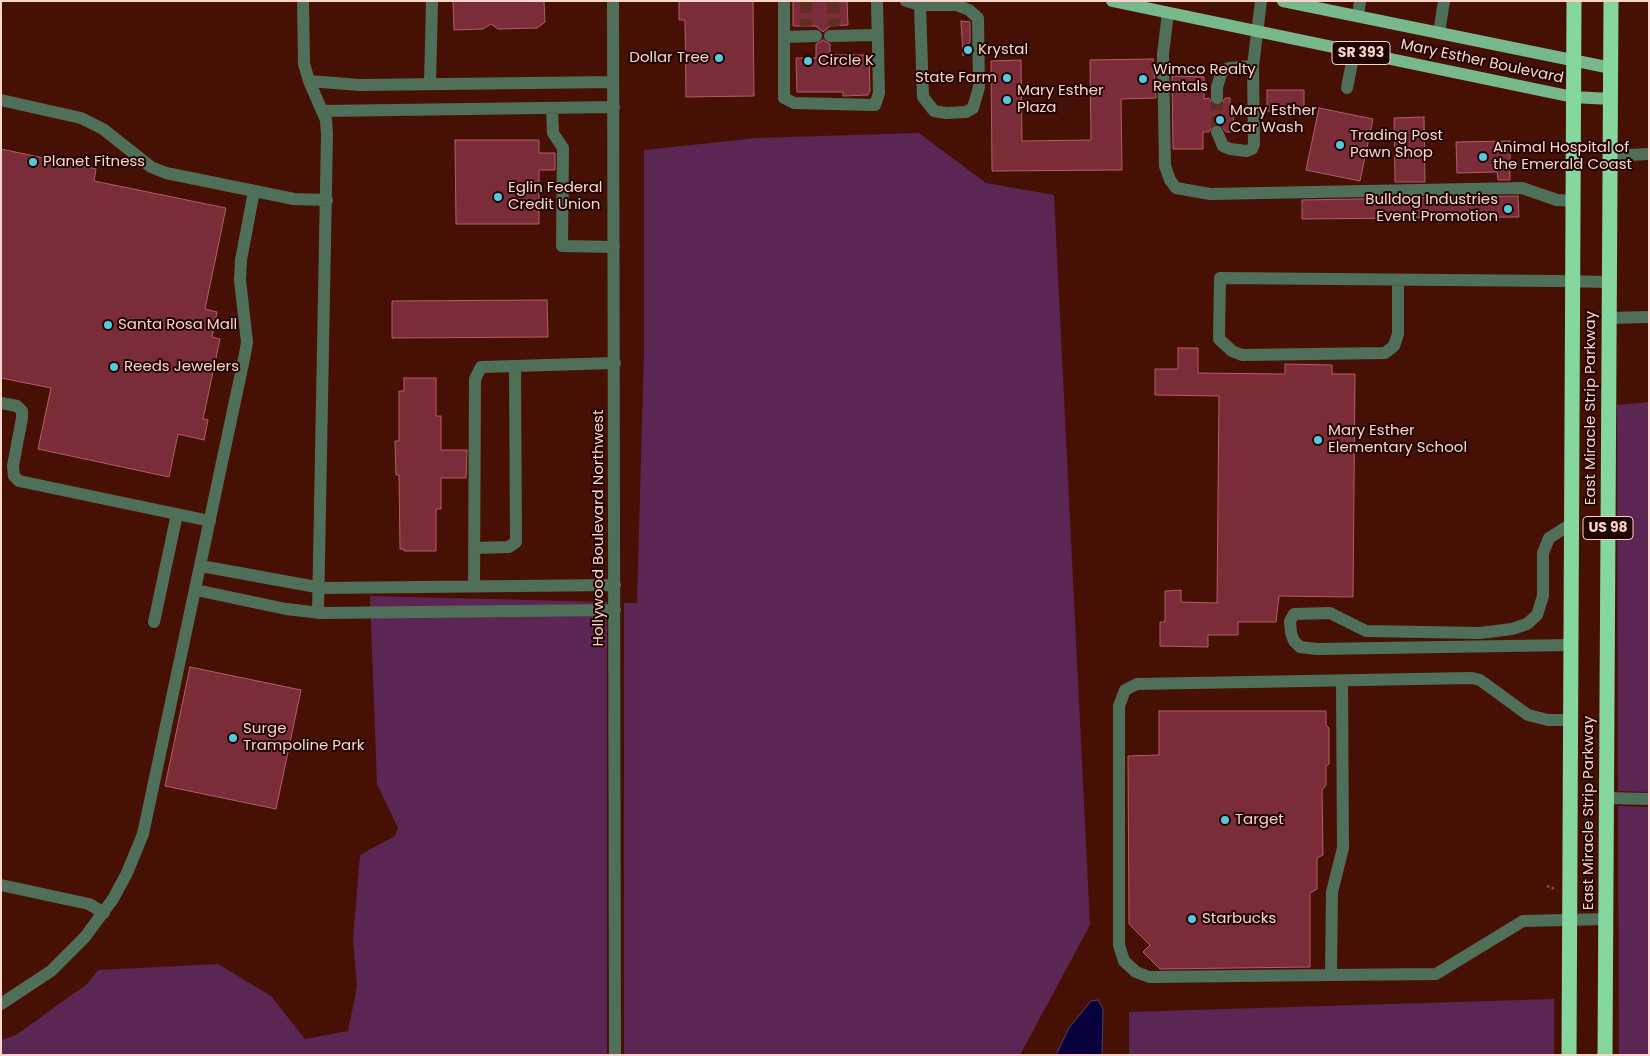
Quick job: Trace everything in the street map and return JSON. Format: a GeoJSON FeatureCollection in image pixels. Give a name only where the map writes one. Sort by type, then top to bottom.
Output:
{"type":"FeatureCollection","features":[{"type":"Feature","properties":{"kind":"highway","name":"East Miracle Strip Parkway"},"geometry":{"type":"LineString","coordinates":[[1569,1055],[1574,1]]}},
{"type":"Feature","properties":{"kind":"highway","name":"East Miracle Strip Parkway"},"geometry":{"type":"LineString","coordinates":[[1605,1055],[1611,1]]}},
{"type":"Feature","properties":{"kind":"main road","name":"Mary Esther Boulevard"},"geometry":{"type":"LineString","coordinates":[[1112,1],[1573,97],[1611,99]]}},
{"type":"Feature","properties":{"kind":"main road","name":"Mary Esther Boulevard"},"geometry":{"type":"LineString","coordinates":[[1283,1],[1611,68]]}},
{"type":"Feature","properties":{"kind":"street"},"geometry":{"type":"LineString","coordinates":[[303,1],[304,64],[322,111],[328,134],[318,613]]}},
{"type":"Feature","properties":{"kind":"street"},"geometry":{"type":"LineString","coordinates":[[430,84],[432,1]]}},
{"type":"Feature","properties":{"kind":"street","name":"Hollywood Boulevard Northwest"},"geometry":{"type":"LineString","coordinates":[[613,1],[615,1055]]}},
{"type":"Feature","properties":{"kind":"street"},"geometry":{"type":"LineString","coordinates":[[784,1],[784,98],[794,103],[875,106],[879,93],[877,1]]}},
{"type":"Feature","properties":{"kind":"street"},"geometry":{"type":"LineString","coordinates":[[906,1],[920,6],[941,3],[956,5],[969,10],[978,18],[979,87],[973,108],[966,112],[946,114],[934,111],[924,97],[920,6]]}},
{"type":"Feature","properties":{"kind":"street"},"geometry":{"type":"LineString","coordinates":[[1217,132],[1223,146],[1230,150],[1247,151],[1252,149],[1254,144],[1252,66],[1261,1]]}},
{"type":"Feature","properties":{"kind":"street"},"geometry":{"type":"LineString","coordinates":[[1358,16],[1360,1]]}},
{"type":"Feature","properties":{"kind":"street"},"geometry":{"type":"LineString","coordinates":[[1439,33],[1444,1]]}},
{"type":"Feature","properties":{"kind":"street"},"geometry":{"type":"LineString","coordinates":[[1168,13],[1163,54],[1166,166],[1170,180],[1176,188],[1210,194],[1522,188],[1557,200],[1573,201]]}},
{"type":"Feature","properties":{"kind":"street"},"geometry":{"type":"LineString","coordinates":[[833,32],[877,35]]}},
{"type":"Feature","properties":{"kind":"street"},"geometry":{"type":"LineString","coordinates":[[785,37],[809,33]]}},
{"type":"Feature","properties":{"kind":"street"},"geometry":{"type":"LineString","coordinates":[[1347,88],[1354,52]]}},
{"type":"Feature","properties":{"kind":"street"},"geometry":{"type":"LineString","coordinates":[[1217,98],[1217,87],[1222,71],[1229,68],[1252,66]]}},
{"type":"Feature","properties":{"kind":"street"},"geometry":{"type":"LineString","coordinates":[[309,81],[360,85],[613,82]]}},
{"type":"Feature","properties":{"kind":"street"},"geometry":{"type":"LineString","coordinates":[[1,100],[81,118],[103,129],[151,167],[166,173],[294,199],[327,200]]}},
{"type":"Feature","properties":{"kind":"street"},"geometry":{"type":"LineString","coordinates":[[322,111],[614,107]]}},
{"type":"Feature","properties":{"kind":"street"},"geometry":{"type":"LineString","coordinates":[[552,108],[553,133],[563,148],[562,246],[614,246]]}},
{"type":"Feature","properties":{"kind":"street"},"geometry":{"type":"LineString","coordinates":[[1610,156],[1649,154]]}},
{"type":"Feature","properties":{"kind":"street"},"geometry":{"type":"LineString","coordinates":[[1,1004],[51,971],[85,937],[104,913],[127,873],[148,819],[247,342],[240,280],[241,260],[254,191]]}},
{"type":"Feature","properties":{"kind":"street"},"geometry":{"type":"LineString","coordinates":[[1398,280],[1398,334],[1394,346],[1385,353],[1242,355],[1232,351],[1219,339],[1220,278],[1609,282]]}},
{"type":"Feature","properties":{"kind":"street"},"geometry":{"type":"LineString","coordinates":[[1609,318],[1649,317]]}},
{"type":"Feature","properties":{"kind":"street"},"geometry":{"type":"LineString","coordinates":[[474,586],[475,379],[481,367],[615,363]]}},
{"type":"Feature","properties":{"kind":"street"},"geometry":{"type":"LineString","coordinates":[[474,548],[509,547],[516,542],[515,366]]}},
{"type":"Feature","properties":{"kind":"street"},"geometry":{"type":"LineString","coordinates":[[1,402],[17,406],[22,411],[12,466],[14,476],[19,481],[210,521]]}},
{"type":"Feature","properties":{"kind":"street"},"geometry":{"type":"LineString","coordinates":[[154,622],[177,514]]}},
{"type":"Feature","properties":{"kind":"street"},"geometry":{"type":"LineString","coordinates":[[1571,524],[1548,538],[1543,553],[1543,596],[1537,615],[1527,624],[1512,629],[1480,633],[1366,631],[1330,612],[1294,614],[1290,621],[1294,641],[1300,647],[1317,650],[1571,645]]}},
{"type":"Feature","properties":{"kind":"street"},"geometry":{"type":"LineString","coordinates":[[201,566],[318,588],[615,585]]}},
{"type":"Feature","properties":{"kind":"street"},"geometry":{"type":"LineString","coordinates":[[196,590],[318,613],[615,610]]}},
{"type":"Feature","properties":{"kind":"street"},"geometry":{"type":"LineString","coordinates":[[1570,720],[1548,720],[1528,715],[1480,680],[1472,678],[1342,682],[1137,684],[1125,690],[1119,706],[1119,945],[1124,961],[1136,972],[1149,977],[1436,974],[1523,921],[1606,919]]}},
{"type":"Feature","properties":{"kind":"street"},"geometry":{"type":"LineString","coordinates":[[1331,975],[1332,892],[1343,848],[1342,682]]}},
{"type":"Feature","properties":{"kind":"street"},"geometry":{"type":"LineString","coordinates":[[1606,798],[1649,799]]}},
{"type":"Feature","properties":{"kind":"street"},"geometry":{"type":"LineString","coordinates":[[1,885],[89,904],[104,913]]}},
{"type":"Feature","properties":{"kind":"shaded area"},"geometry":{"type":"Polygon","coordinates":[[[919,133],[986,183],[1054,195],[1090,925],[1020,1055],[624,1055],[624,603],[637,603],[644,351],[644,150],[757,138],[919,133]]]}},
{"type":"Feature","properties":{"kind":"shaded area"},"geometry":{"type":"Polygon","coordinates":[[[1649,402],[1649,792],[1618,791],[1617,405],[1649,402]]]}},
{"type":"Feature","properties":{"kind":"shaded area"},"geometry":{"type":"Polygon","coordinates":[[[370,596],[607,602],[607,1055],[1,1055],[1,1040],[16,1035],[87,984],[98,970],[218,964],[271,996],[305,1039],[348,1031],[357,987],[353,939],[360,855],[395,836],[398,828],[377,784],[370,596]]]}},
{"type":"Feature","properties":{"kind":"shaded area"},"geometry":{"type":"Polygon","coordinates":[[[1618,806],[1649,807],[1649,1055],[1619,1055],[1618,806]]]}},
{"type":"Feature","properties":{"kind":"shaded area"},"geometry":{"type":"Polygon","coordinates":[[[1554,999],[1554,1055],[1129,1055],[1129,1012],[1554,999]]]}},
{"type":"Feature","properties":{"kind":"shaded area"},"geometry":{"type":"Polygon","coordinates":[[[1098,1000],[1103,1009],[1102,1055],[1056,1055],[1069,1028],[1091,1001],[1098,1000]]]}},
{"type":"Feature","properties":{"kind":"building"},"geometry":{"type":"Polygon","coordinates":[[[453,1],[544,1],[545,22],[537,28],[498,29],[491,24],[483,29],[454,30],[453,1]]]}},
{"type":"Feature","properties":{"kind":"building","name":"Dollar Tree"},"geometry":{"type":"Polygon","coordinates":[[[679,1],[753,1],[754,96],[686,97],[685,20],[679,20],[679,1]]]}},
{"type":"Feature","properties":{"kind":"building"},"geometry":{"type":"Polygon","coordinates":[[[793,1],[847,1],[848,25],[830,26],[823,32],[816,26],[793,26],[793,1]]]}},
{"type":"Feature","properties":{"kind":"building"},"geometry":{"type":"Polygon","coordinates":[[[961,21],[970,22],[970,42],[963,56],[961,21]]]}},
{"type":"Feature","properties":{"kind":"building"},"geometry":{"type":"Polygon","coordinates":[[[823,40],[830,44],[830,55],[869,55],[870,91],[868,95],[843,96],[843,92],[797,92],[796,58],[816,58],[816,44],[823,40]]]}},
{"type":"Feature","properties":{"kind":"building","name":"Mary Esther Plaza"},"geometry":{"type":"Polygon","coordinates":[[[1153,59],[1156,98],[1121,99],[1122,170],[992,171],[991,61],[1021,60],[1022,141],[1091,140],[1090,60],[1153,59]]]}},
{"type":"Feature","properties":{"kind":"building"},"geometry":{"type":"Polygon","coordinates":[[[1172,76],[1204,77],[1204,99],[1209,98],[1213,105],[1221,105],[1225,98],[1230,98],[1230,108],[1233,108],[1234,132],[1226,132],[1221,125],[1214,124],[1209,132],[1203,132],[1203,149],[1173,149],[1172,76]]]}},
{"type":"Feature","properties":{"kind":"building"},"geometry":{"type":"Polygon","coordinates":[[[1267,90],[1304,90],[1304,111],[1267,111],[1267,90]]]}},
{"type":"Feature","properties":{"kind":"building","name":"Trading Post Pawn Shop"},"geometry":{"type":"Polygon","coordinates":[[[1319,108],[1373,119],[1360,181],[1306,170],[1319,108]]]}},
{"type":"Feature","properties":{"kind":"building"},"geometry":{"type":"Polygon","coordinates":[[[1424,117],[1425,182],[1395,182],[1394,118],[1424,117]]]}},
{"type":"Feature","properties":{"kind":"building","name":"Eglin Federal Credit Union"},"geometry":{"type":"Polygon","coordinates":[[[455,140],[539,140],[539,153],[555,153],[555,170],[539,170],[539,224],[456,224],[455,140]]]}},
{"type":"Feature","properties":{"kind":"building","name":"Animal Hospital of the Emerald Coast"},"geometry":{"type":"Polygon","coordinates":[[[1510,141],[1510,180],[1498,180],[1497,172],[1457,173],[1456,142],[1510,141]]]}},
{"type":"Feature","properties":{"kind":"building","name":"Santa Rosa Mall"},"geometry":{"type":"Polygon","coordinates":[[[1,149],[96,169],[94,181],[226,208],[205,309],[217,312],[212,337],[220,339],[203,419],[208,420],[204,440],[178,434],[169,477],[38,449],[51,388],[1,378],[1,149]]]}},
{"type":"Feature","properties":{"kind":"building"},"geometry":{"type":"Polygon","coordinates":[[[1518,196],[1519,217],[1302,219],[1302,200],[1518,196]]]}},
{"type":"Feature","properties":{"kind":"building"},"geometry":{"type":"Polygon","coordinates":[[[547,300],[548,337],[392,338],[392,301],[547,300]]]}},
{"type":"Feature","properties":{"kind":"building"},"geometry":{"type":"Polygon","coordinates":[[[1178,348],[1198,348],[1198,373],[1285,374],[1285,364],[1332,365],[1332,374],[1355,374],[1353,597],[1279,596],[1276,622],[1238,622],[1238,635],[1208,635],[1208,647],[1160,646],[1160,622],[1165,622],[1165,591],[1181,590],[1181,602],[1217,603],[1219,396],[1155,395],[1155,369],[1178,369],[1178,348]]]}},
{"type":"Feature","properties":{"kind":"building"},"geometry":{"type":"Polygon","coordinates":[[[404,378],[436,378],[436,416],[441,416],[441,450],[467,450],[466,478],[441,478],[441,509],[436,509],[436,551],[404,551],[404,549],[400,549],[399,475],[396,475],[395,441],[399,441],[399,391],[404,391],[404,378]]]}},
{"type":"Feature","properties":{"kind":"building","name":"Surge Trampoline Park"},"geometry":{"type":"Polygon","coordinates":[[[190,667],[301,690],[276,809],[165,786],[190,667]]]}},
{"type":"Feature","properties":{"kind":"building","name":"Target"},"geometry":{"type":"Polygon","coordinates":[[[1159,711],[1326,711],[1326,725],[1329,728],[1329,764],[1326,766],[1326,785],[1322,790],[1323,855],[1317,858],[1317,889],[1310,893],[1310,967],[1160,969],[1143,952],[1150,945],[1129,924],[1128,756],[1159,755],[1159,711]]]}},
{"type":"Feature","properties":{"kind":"tunnel"},"geometry":{"type":"LineString","coordinates":[[806,1],[806,26]]}},
{"type":"Feature","properties":{"kind":"tunnel"},"geometry":{"type":"LineString","coordinates":[[833,1],[834,26]]}},
{"type":"Feature","properties":{"kind":"tunnel"},"geometry":{"type":"LineString","coordinates":[[1217,98],[1217,132]]}},
{"type":"Feature","properties":{"kind":"place","name":"Krystal"},"geometry":{"type":"Point","coordinates":[968,50]}},
{"type":"Feature","properties":{"kind":"place","name":"Dollar Tree"},"geometry":{"type":"Point","coordinates":[719,58]}},
{"type":"Feature","properties":{"kind":"place","name":"Circle K"},"geometry":{"type":"Point","coordinates":[808,61]}},
{"type":"Feature","properties":{"kind":"place","name":"State Farm"},"geometry":{"type":"Point","coordinates":[1007,78]}},
{"type":"Feature","properties":{"kind":"place","name":"Wimco Realty Rentals"},"geometry":{"type":"Point","coordinates":[1143,79]}},
{"type":"Feature","properties":{"kind":"place","name":"Mary Esther Plaza"},"geometry":{"type":"Point","coordinates":[1007,100]}},
{"type":"Feature","properties":{"kind":"place","name":"Mary Esther Car Wash"},"geometry":{"type":"Point","coordinates":[1220,120]}},
{"type":"Feature","properties":{"kind":"place","name":"Trading Post Pawn Shop"},"geometry":{"type":"Point","coordinates":[1340,145]}},
{"type":"Feature","properties":{"kind":"place","name":"Animal Hospital of the Emerald Coast"},"geometry":{"type":"Point","coordinates":[1483,157]}},
{"type":"Feature","properties":{"kind":"place","name":"Planet Fitness"},"geometry":{"type":"Point","coordinates":[33,162]}},
{"type":"Feature","properties":{"kind":"place","name":"Eglin Federal Credit Union"},"geometry":{"type":"Point","coordinates":[498,197]}},
{"type":"Feature","properties":{"kind":"place","name":"Bulldog Industries Event Promotion"},"geometry":{"type":"Point","coordinates":[1508,209]}},
{"type":"Feature","properties":{"kind":"place","name":"Santa Rosa Mall"},"geometry":{"type":"Point","coordinates":[108,325]}},
{"type":"Feature","properties":{"kind":"place","name":"Reeds Jewelers"},"geometry":{"type":"Point","coordinates":[114,367]}},
{"type":"Feature","properties":{"kind":"place","name":"Mary Esther Elementary School"},"geometry":{"type":"Point","coordinates":[1318,440]}},
{"type":"Feature","properties":{"kind":"place","name":"Surge Trampoline Park"},"geometry":{"type":"Point","coordinates":[233,738]}},
{"type":"Feature","properties":{"kind":"place","name":"Target"},"geometry":{"type":"Point","coordinates":[1225,820]}},
{"type":"Feature","properties":{"kind":"place","name":"Starbucks"},"geometry":{"type":"Point","coordinates":[1192,919]}}]}
